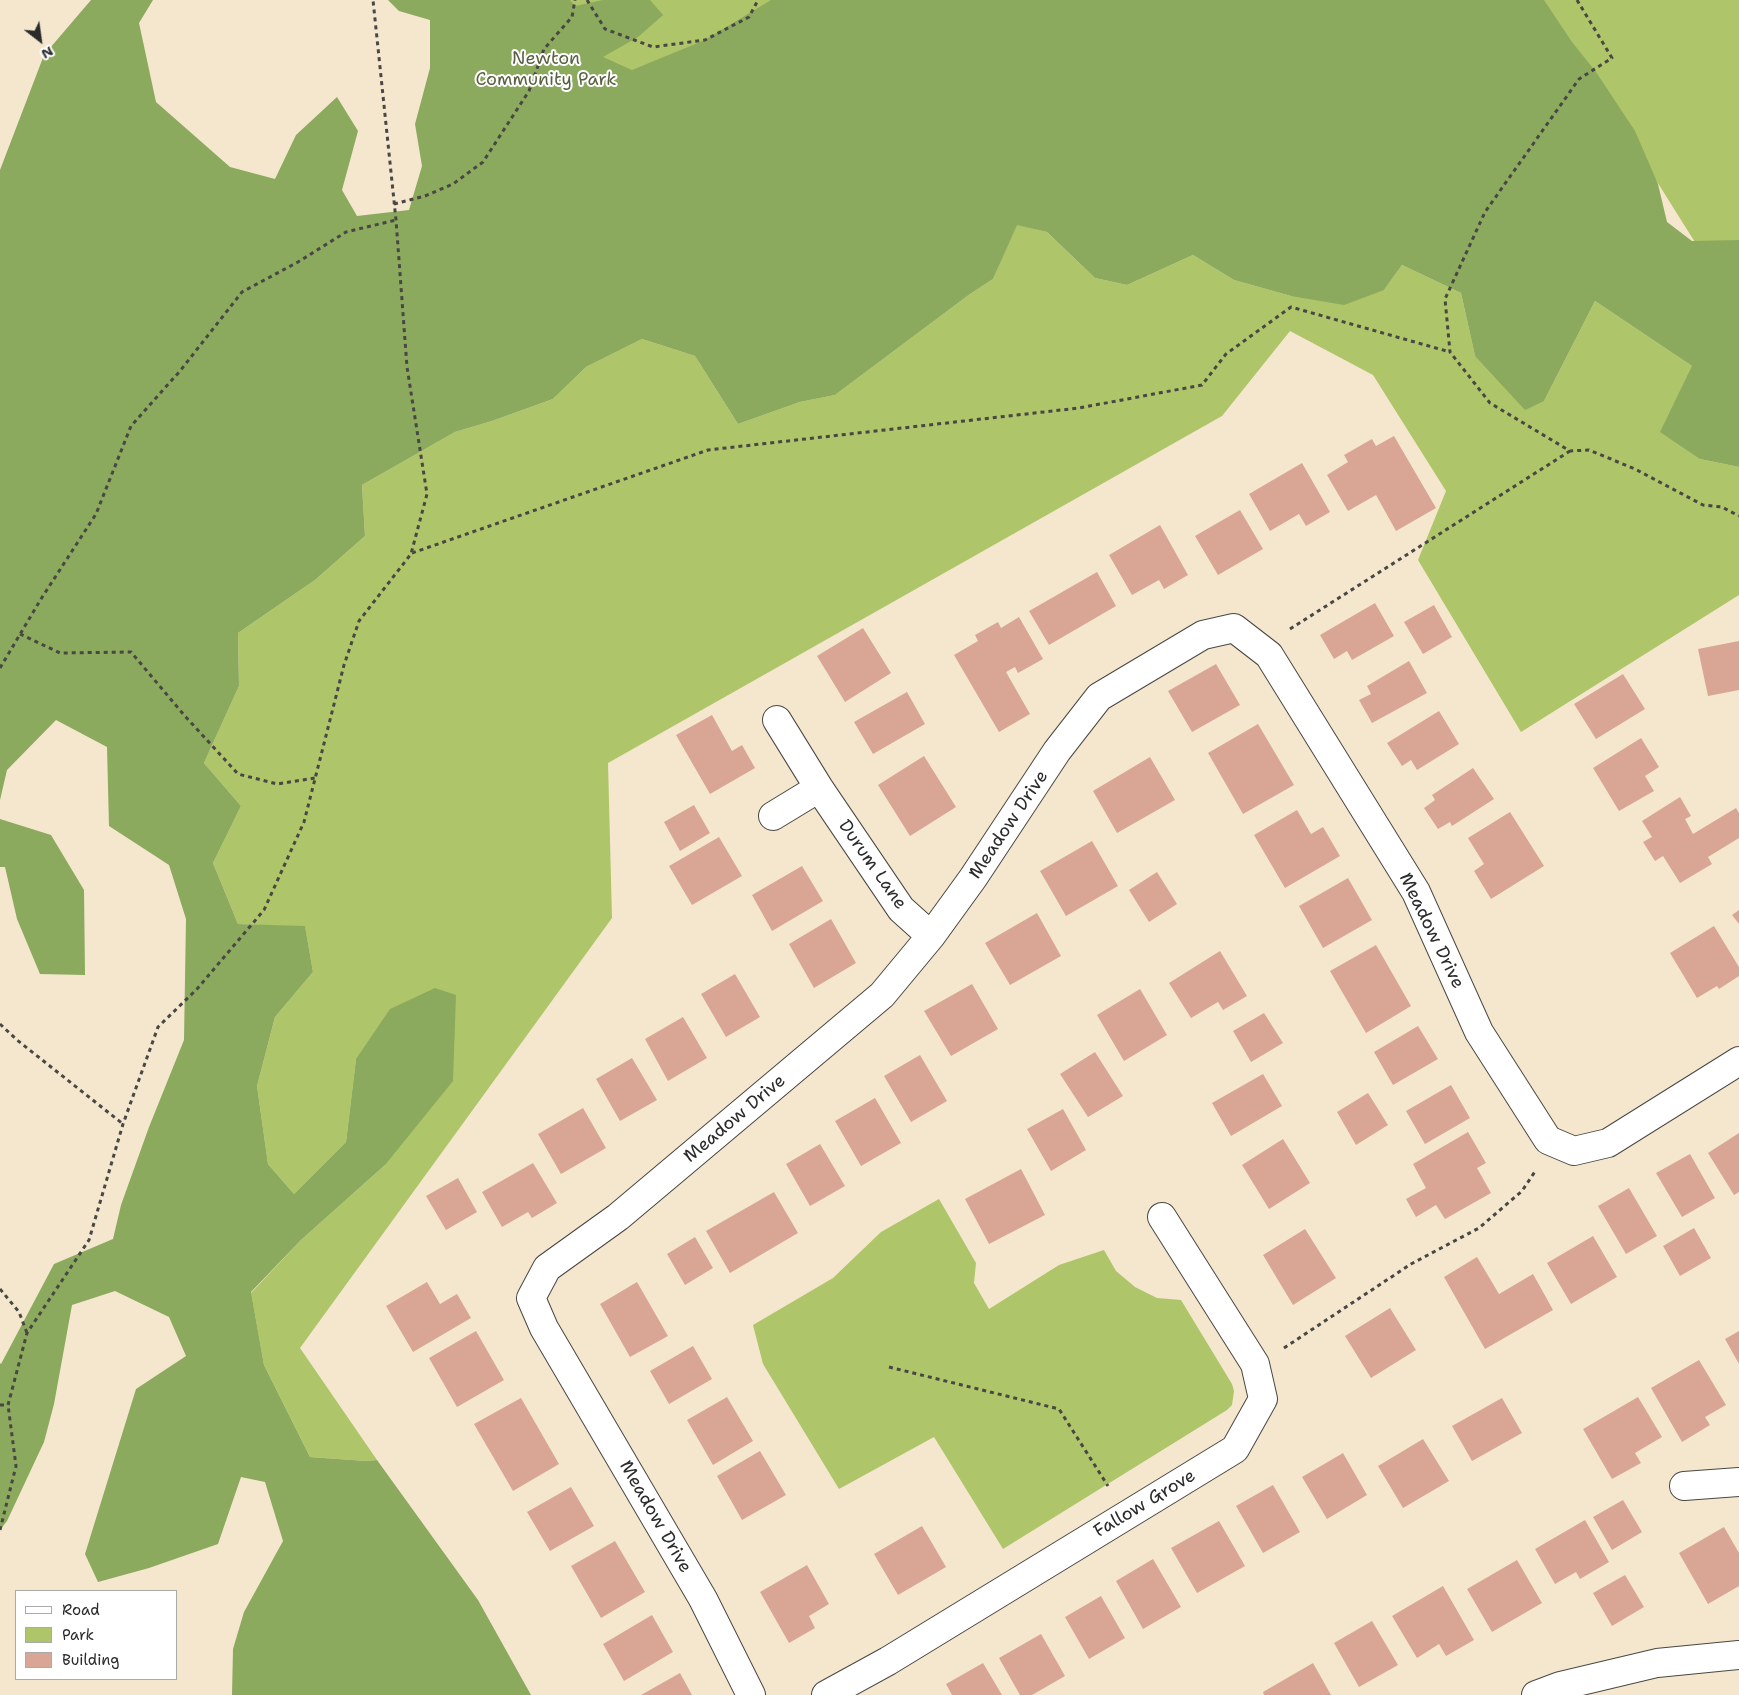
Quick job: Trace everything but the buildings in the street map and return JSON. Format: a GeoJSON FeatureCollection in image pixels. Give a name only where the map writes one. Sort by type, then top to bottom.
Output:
{"type":"FeatureCollection","features":[{"type":"Feature","properties":{"kind":"street","name":"Meadow Drive"},"geometry":{"type":"LineString","coordinates":[[750,1695],[703,1599],[544,1328],[531,1298],[547,1268],[618,1217],[882,995],[931,936],[973,878],[1057,751],[1099,697],[1203,635],[1234,628],[1269,655],[1416,892],[1479,1032],[1548,1140],[1555,1143]]}},
{"type":"Feature","properties":{"kind":"street","name":"Durum Lane"},"geometry":{"type":"LineString","coordinates":[[777,720],[819,788],[901,909],[931,936]]}},
{"type":"Feature","properties":{"kind":"street"},"geometry":{"type":"LineString","coordinates":[[773,816],[819,788]]}},
{"type":"Feature","properties":{"kind":"street"},"geometry":{"type":"LineString","coordinates":[[1555,1143],[1574,1151],[1608,1143],[1739,1061]]}},
{"type":"Feature","properties":{"kind":"street","name":"Fallow Grove"},"geometry":{"type":"LineString","coordinates":[[826,1695],[888,1662],[1235,1449],[1263,1399],[1255,1364],[1162,1217]]}},
{"type":"Feature","properties":{"kind":"street"},"geometry":{"type":"LineString","coordinates":[[1684,1486],[1739,1482]]}},
{"type":"Feature","properties":{"kind":"street"},"geometry":{"type":"LineString","coordinates":[[1536,1695],[1560,1686],[1595,1687],[1657,1663],[1739,1655]]}},
{"type":"Feature","properties":{"kind":"path"},"geometry":{"type":"LineString","coordinates":[[0,1530],[16,1466],[8,1405],[27,1333],[89,1240],[123,1124],[158,1027],[196,989],[264,910],[304,822],[344,665],[360,621],[411,554],[427,494],[407,367],[396,220],[374,0]]}},
{"type":"Feature","properties":{"kind":"path"},"geometry":{"type":"LineString","coordinates":[[394,204],[425,196],[453,184],[483,162],[529,91],[544,49],[572,17],[575,0]]}},
{"type":"Feature","properties":{"kind":"path"},"geometry":{"type":"LineString","coordinates":[[587,0],[606,29],[653,47],[705,40],[748,17],[758,0]]}},
{"type":"Feature","properties":{"kind":"path"},"geometry":{"type":"LineString","coordinates":[[1577,0],[1612,58],[1579,79],[1485,212],[1445,299],[1450,352],[1490,403],[1570,450],[1589,450],[1635,469],[1703,505],[1722,507],[1739,516]]}},
{"type":"Feature","properties":{"kind":"path"},"geometry":{"type":"LineString","coordinates":[[0,668],[96,514],[131,426],[180,371],[242,292],[298,262],[346,232],[396,220]]}},
{"type":"Feature","properties":{"kind":"path"},"geometry":{"type":"LineString","coordinates":[[411,554],[708,450],[1079,408],[1202,385],[1226,354],[1290,307],[1450,352]]}},
{"type":"Feature","properties":{"kind":"path"},"geometry":{"type":"LineString","coordinates":[[1269,655],[1284,633],[1570,450]]}},
{"type":"Feature","properties":{"kind":"path"},"geometry":{"type":"LineString","coordinates":[[20,634],[60,653],[130,652],[238,774],[277,784],[315,778]]}},
{"type":"Feature","properties":{"kind":"path"},"geometry":{"type":"LineString","coordinates":[[0,1024],[16,1040],[123,1124]]}},
{"type":"Feature","properties":{"kind":"path"},"geometry":{"type":"LineString","coordinates":[[1255,1364],[1354,1303],[1411,1264],[1479,1228],[1522,1191],[1555,1143]]}},
{"type":"Feature","properties":{"kind":"path"},"geometry":{"type":"LineString","coordinates":[[0,1289],[19,1312],[27,1333]]}},
{"type":"Feature","properties":{"kind":"path"},"geometry":{"type":"LineString","coordinates":[[888,1367],[1059,1410],[1127,1515]]}},
{"type":"Feature","properties":{"kind":"path"},"geometry":{"type":"LineString","coordinates":[[0,1405],[8,1405]]}},
{"type":"Feature","properties":{"kind":"green space"},"geometry":{"type":"Polygon","coordinates":[[[91,0],[153,0],[139,23],[156,102],[230,167],[275,179],[296,135],[337,97],[358,131],[342,190],[357,216],[409,210],[422,166],[415,124],[430,68],[430,20],[399,11],[388,0],[570,0],[575,6],[603,0],[650,0],[663,15],[638,37],[603,57],[632,70],[705,40],[771,0],[1544,0],[1572,42],[1596,72],[1635,131],[1658,184],[1667,222],[1692,241],[1739,240],[1739,467],[1700,459],[1660,432],[1692,366],[1595,301],[1544,401],[1525,410],[1475,356],[1461,293],[1402,265],[1384,290],[1344,305],[1291,296],[1234,280],[1193,255],[1127,285],[1095,278],[1047,232],[1017,225],[993,279],[970,294],[835,395],[800,402],[738,424],[695,356],[642,339],[586,367],[553,399],[455,432],[362,485],[365,536],[315,580],[238,633],[239,686],[204,763],[241,806],[213,863],[238,924],[305,926],[313,972],[275,1017],[257,1086],[268,1164],[294,1194],[346,1142],[356,1059],[390,1009],[435,988],[456,995],[453,1081],[385,1165],[301,1240],[251,1292],[264,1365],[310,1457],[377,1460],[478,1600],[531,1695],[232,1695],[233,1649],[244,1612],[283,1541],[265,1482],[241,1477],[218,1544],[149,1568],[98,1582],[85,1554],[136,1389],[186,1356],[169,1317],[115,1291],[72,1305],[54,1404],[44,1442],[7,1521],[0,1530],[0,1363],[54,1264],[113,1239],[121,1205],[149,1127],[184,1040],[186,919],[169,865],[109,826],[107,747],[56,720],[7,770],[0,800],[0,170],[44,55],[91,0]]]}},
{"type":"Feature","properties":{"kind":"green space","name":"Newton Community Park"},"geometry":{"type":"Polygon","coordinates":[[[488,0],[815,0],[514,166],[488,0]]]}},
{"type":"Feature","properties":{"kind":"green space"},"geometry":{"type":"Polygon","coordinates":[[[1543,0],[1739,0],[1739,306],[1735,306],[1543,0]]]}},
{"type":"Feature","properties":{"kind":"green space"},"geometry":{"type":"Polygon","coordinates":[[[1016,224],[1047,232],[1095,278],[1127,285],[1193,255],[1234,280],[1291,296],[1384,290],[1402,265],[1461,293],[1475,356],[1544,401],[1595,301],[1692,366],[1700,459],[1739,467],[1739,595],[1521,732],[1418,560],[1446,491],[1373,375],[1290,331],[1222,416],[608,763],[612,918],[300,1348],[377,1460],[310,1457],[264,1365],[251,1293],[301,1240],[385,1165],[356,1059],[346,1142],[294,1194],[268,1164],[257,1086],[275,1017],[313,972],[305,927],[238,924],[213,863],[241,806],[204,763],[239,686],[238,633],[315,580],[365,536],[362,485],[455,432],[553,399],[586,367],[642,339],[695,356],[738,424],[800,402],[835,395],[970,294],[993,279],[1016,224]]]}},
{"type":"Feature","properties":{"kind":"green space"},"geometry":{"type":"Polygon","coordinates":[[[0,819],[51,835],[84,890],[85,975],[40,974],[17,919],[5,867],[0,867],[0,819]]]}},
{"type":"Feature","properties":{"kind":"green space"},"geometry":{"type":"Polygon","coordinates":[[[939,1199],[976,1263],[974,1283],[989,1309],[1059,1265],[1104,1250],[1116,1271],[1135,1287],[1157,1298],[1181,1300],[1232,1384],[1234,1391],[1232,1405],[1227,1410],[1003,1549],[934,1437],[839,1489],[763,1364],[753,1325],[833,1278],[881,1232],[939,1199]]]}}]}
